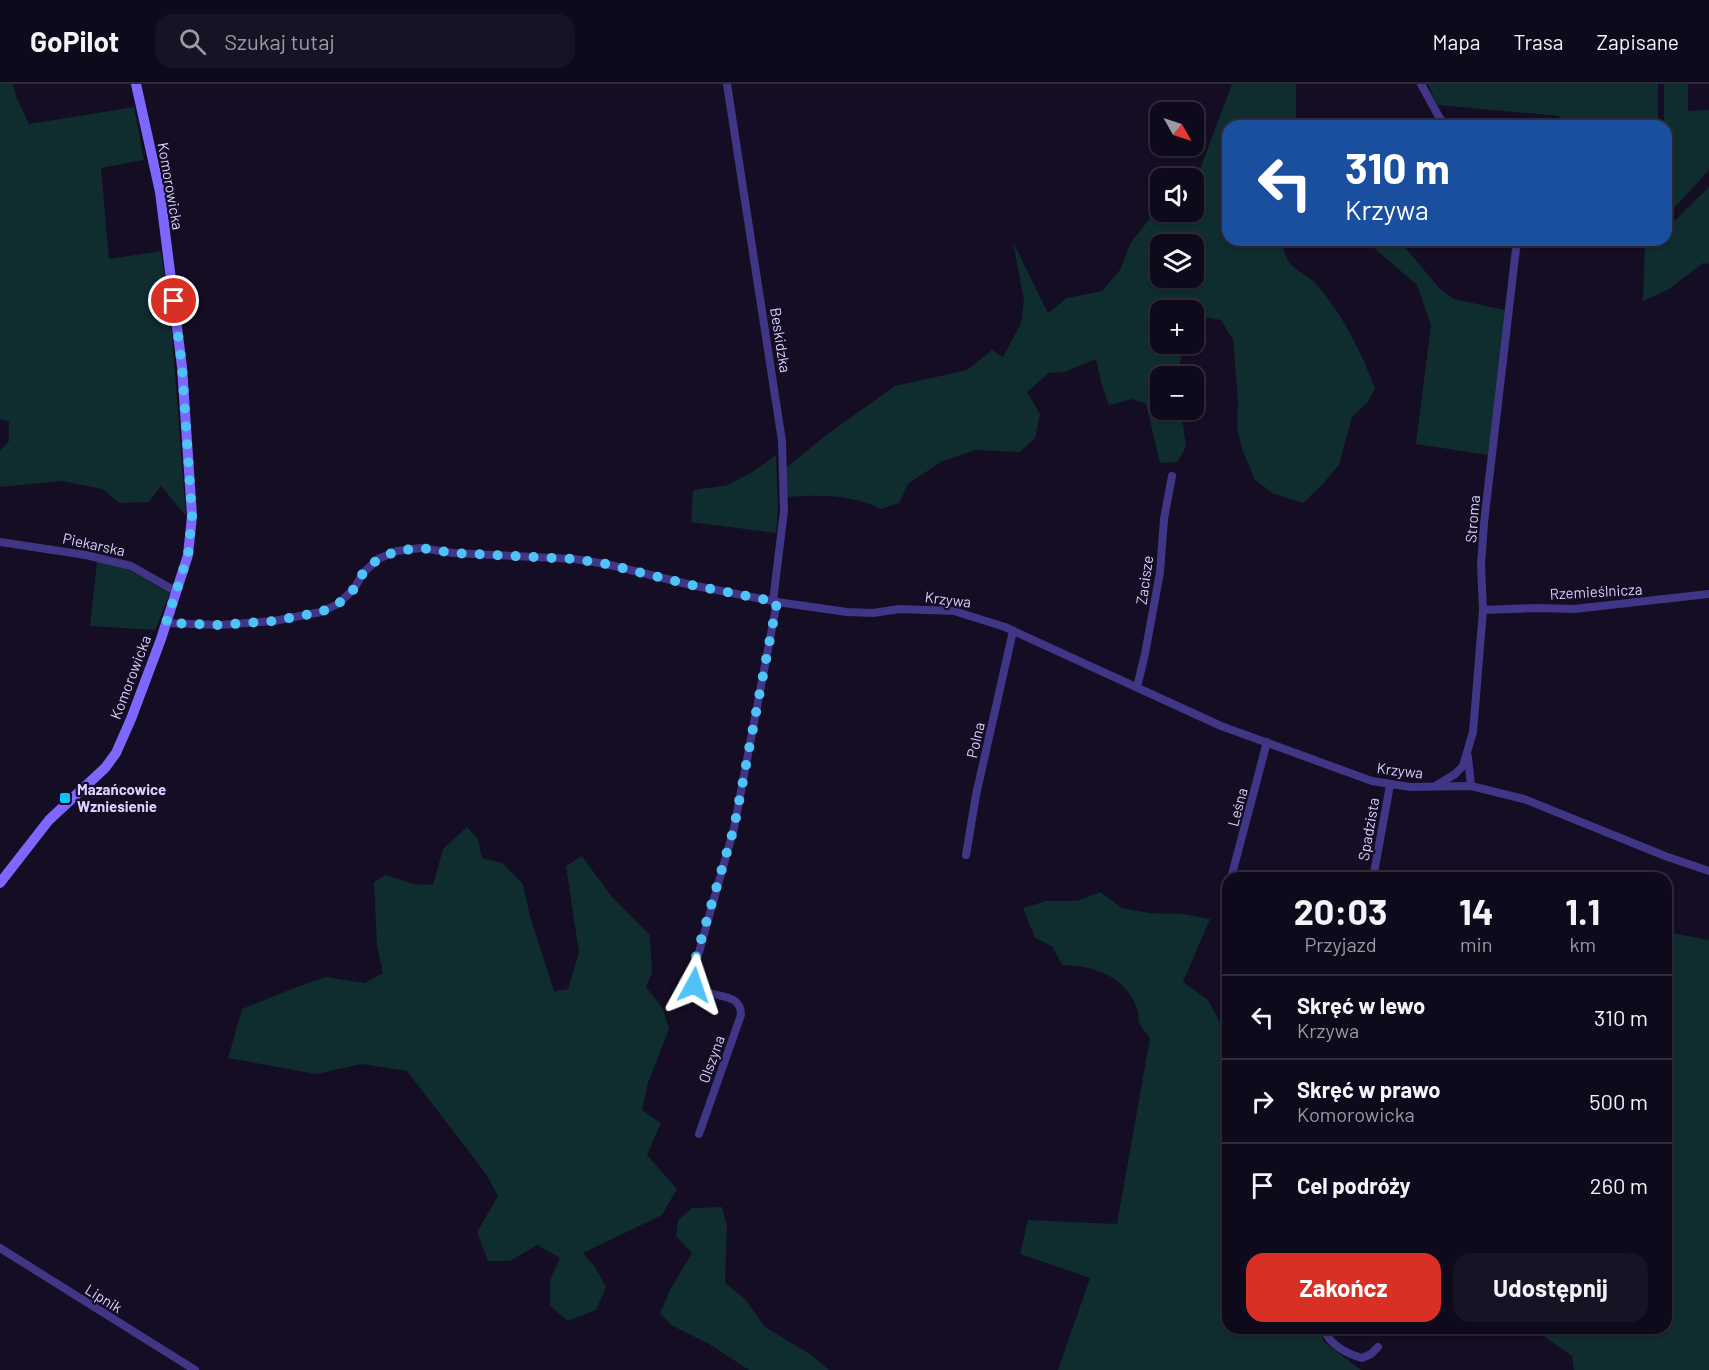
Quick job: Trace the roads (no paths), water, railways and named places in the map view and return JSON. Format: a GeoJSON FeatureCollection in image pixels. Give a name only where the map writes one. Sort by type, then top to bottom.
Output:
{"type":"FeatureCollection","features":[{"type":"Feature","properties":{"kind":"street","name":"Komorowicka"},"geometry":{"type":"LineString","coordinates":[[0,883],[49,820],[105,768],[116,753],[166,623],[188,555],[192,516],[183,378],[160,192],[136,84]]}},
{"type":"Feature","properties":{"kind":"street","name":"Beskidzka"},"geometry":{"type":"LineString","coordinates":[[727,84],[782,441],[784,511],[775,602]]}},
{"type":"Feature","properties":{"kind":"street"},"geometry":{"type":"LineString","coordinates":[[1421,84],[1441,120]]}},
{"type":"Feature","properties":{"kind":"street","name":"Stroma"},"geometry":{"type":"LineString","coordinates":[[1436,786],[1455,774],[1463,765],[1473,732],[1484,610],[1481,565],[1484,523],[1516,246]]}},
{"type":"Feature","properties":{"kind":"street","name":"Zacisze"},"geometry":{"type":"LineString","coordinates":[[1137,687],[1160,572],[1164,519],[1172,476]]}},
{"type":"Feature","properties":{"kind":"street","name":"Piekarska"},"geometry":{"type":"LineString","coordinates":[[0,542],[86,555],[131,566],[177,592]]}},
{"type":"Feature","properties":{"kind":"street","name":"Krzywa"},"geometry":{"type":"LineString","coordinates":[[166,623],[220,625],[274,621],[321,612],[338,604],[354,589],[363,573],[378,559],[397,551],[421,548],[453,553],[574,559],[606,564],[691,585],[775,602],[847,612],[873,613],[900,609],[954,610],[977,616],[1013,631],[1221,726],[1390,785],[1471,786],[1524,799],[1665,856],[1709,871]]}},
{"type":"Feature","properties":{"kind":"street","name":"Rzemieślnicza"},"geometry":{"type":"LineString","coordinates":[[1484,610],[1574,609],[1709,594]]}},
{"type":"Feature","properties":{"kind":"street","name":"Olszyna"},"geometry":{"type":"LineString","coordinates":[[699,1134],[741,1015],[741,1009],[738,1002],[731,998],[701,990],[694,985],[692,976],[734,828],[775,602]]}},
{"type":"Feature","properties":{"kind":"street","name":"Polna"},"geometry":{"type":"LineString","coordinates":[[966,855],[976,795],[1013,631]]}},
{"type":"Feature","properties":{"kind":"street","name":"Leśna"},"geometry":{"type":"LineString","coordinates":[[1233,872],[1267,742]]}},
{"type":"Feature","properties":{"kind":"street"},"geometry":{"type":"LineString","coordinates":[[1467,755],[1471,786]]}},
{"type":"Feature","properties":{"kind":"street","name":"Spadzista"},"geometry":{"type":"LineString","coordinates":[[1374,872],[1390,785]]}},
{"type":"Feature","properties":{"kind":"street","name":"Lipnik"},"geometry":{"type":"LineString","coordinates":[[0,1248],[195,1370]]}},
{"type":"Feature","properties":{"kind":"street"},"geometry":{"type":"LineString","coordinates":[[1327,1334],[1338,1347],[1350,1355],[1362,1358],[1371,1354],[1378,1347]]}},
{"type":"Feature","properties":{"kind":"place","name":"Mazańcowice Wzniesienie"},"geometry":{"type":"Point","coordinates":[65,798]}}]}
